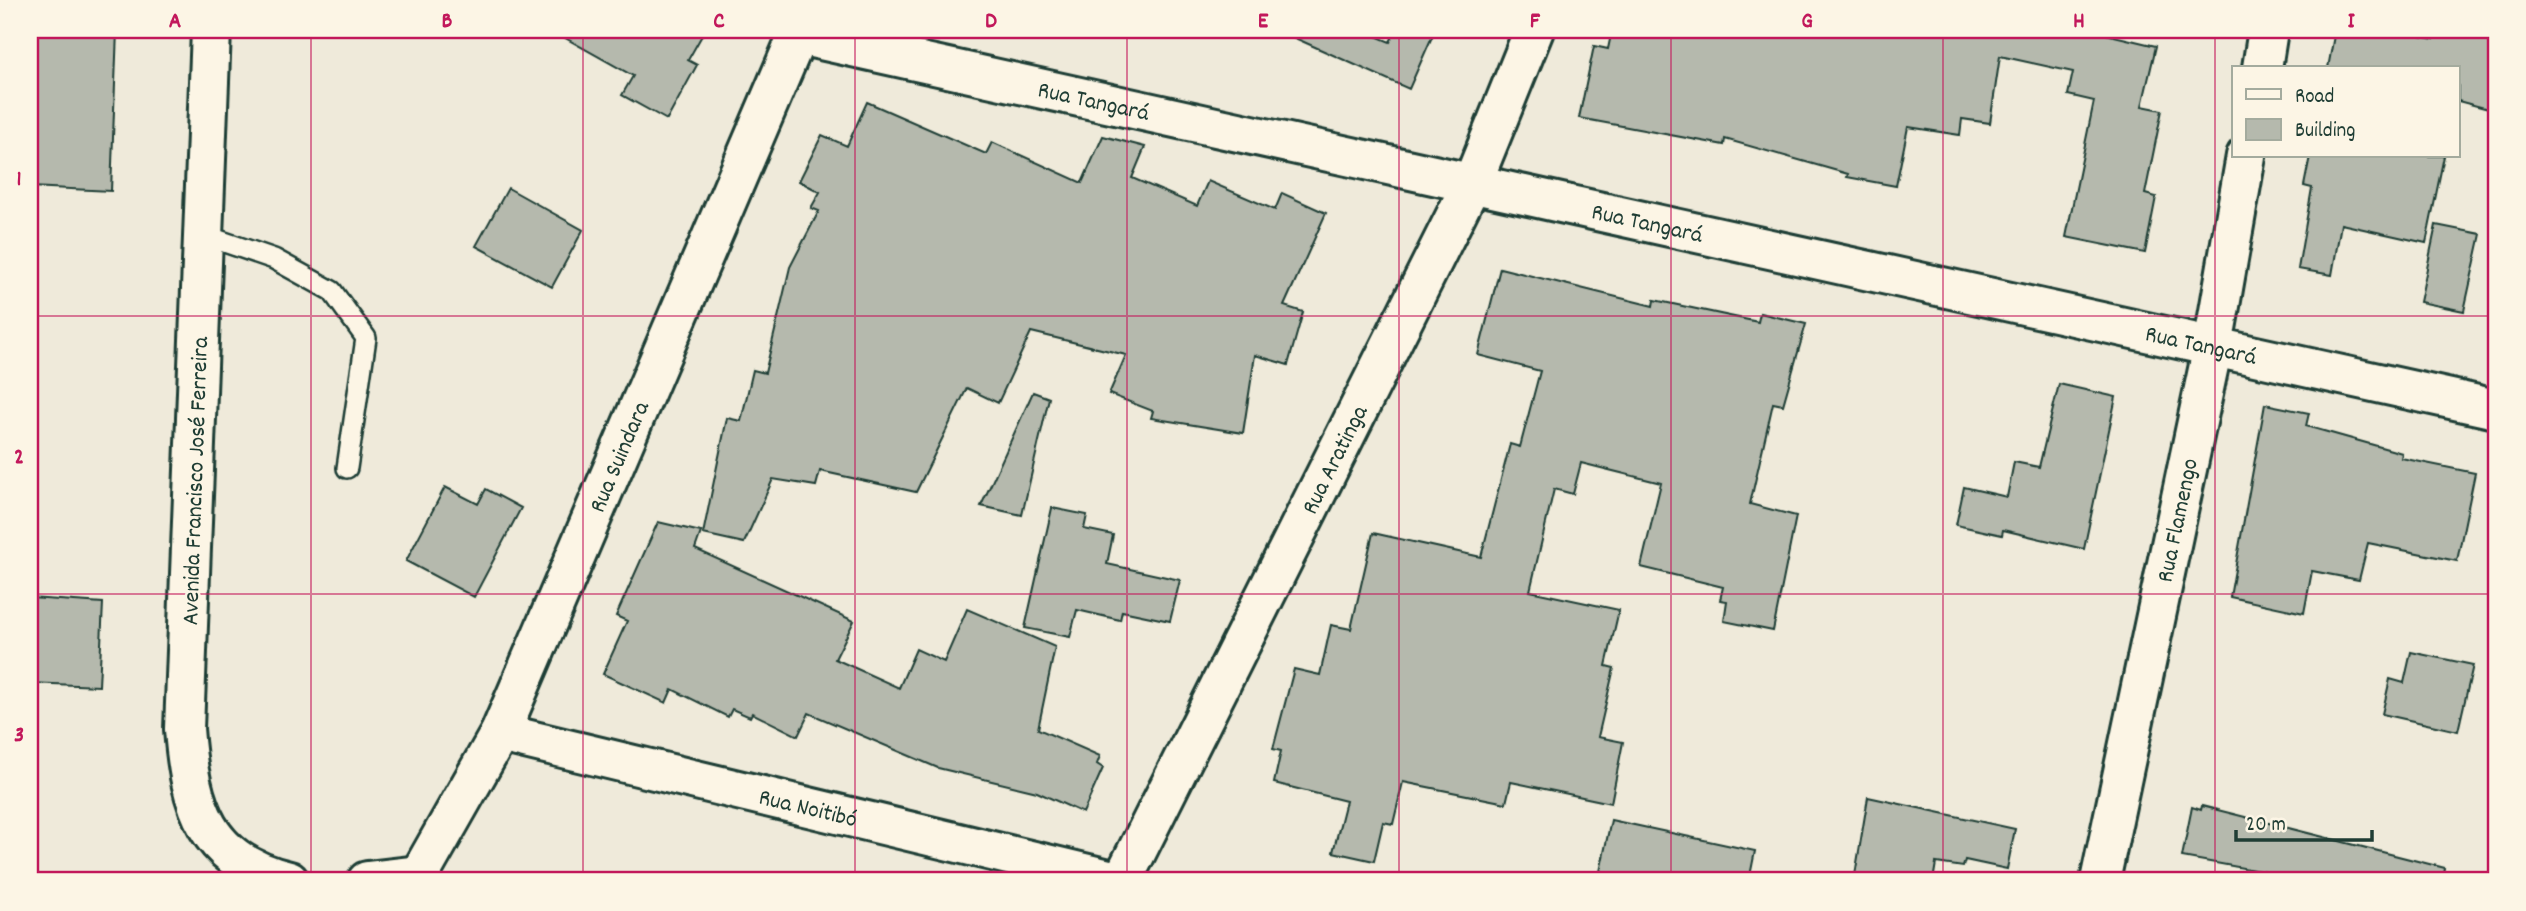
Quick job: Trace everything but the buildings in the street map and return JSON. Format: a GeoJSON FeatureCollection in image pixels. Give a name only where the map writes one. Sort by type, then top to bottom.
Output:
{"type":"FeatureCollection","features":[{"type":"Feature","properties":{"kind":"street","name":"Avenida Francisco José Ferreira"},"geometry":{"type":"LineString","coordinates":[[211,30],[184,729],[186,757],[201,813],[214,838],[234,860],[267,876],[289,881]]}},
{"type":"Feature","properties":{"kind":"street","name":"Rua Aratinga"},"geometry":{"type":"LineString","coordinates":[[1122,881],[1473,181],[1534,30]]}},
{"type":"Feature","properties":{"kind":"street"},"geometry":{"type":"LineString","coordinates":[[2262,66],[2268,30]]}},
{"type":"Feature","properties":{"kind":"street","name":"Rua Tangará"},"geometry":{"type":"LineString","coordinates":[[799,32],[2496,409]]}},
{"type":"Feature","properties":{"kind":"street","name":"Rua Suindara"},"geometry":{"type":"LineString","coordinates":[[417,878],[500,733],[799,32]]}},
{"type":"Feature","properties":{"kind":"street","name":"Rua Flamengo"},"geometry":{"type":"LineString","coordinates":[[2100,881],[2213,346],[2246,158]]}},
{"type":"Feature","properties":{"kind":"street","name":"Rua Noitibó"},"geometry":{"type":"LineString","coordinates":[[500,733],[1117,881]]}},
{"type":"Feature","properties":{"kind":"street"},"geometry":{"type":"LineString","coordinates":[[368,881],[417,878]]}},
{"type":"Feature","properties":{"kind":"lane"},"geometry":{"type":"LineString","coordinates":[[204,235],[274,259],[332,291],[366,338],[346,468]]}}]}
